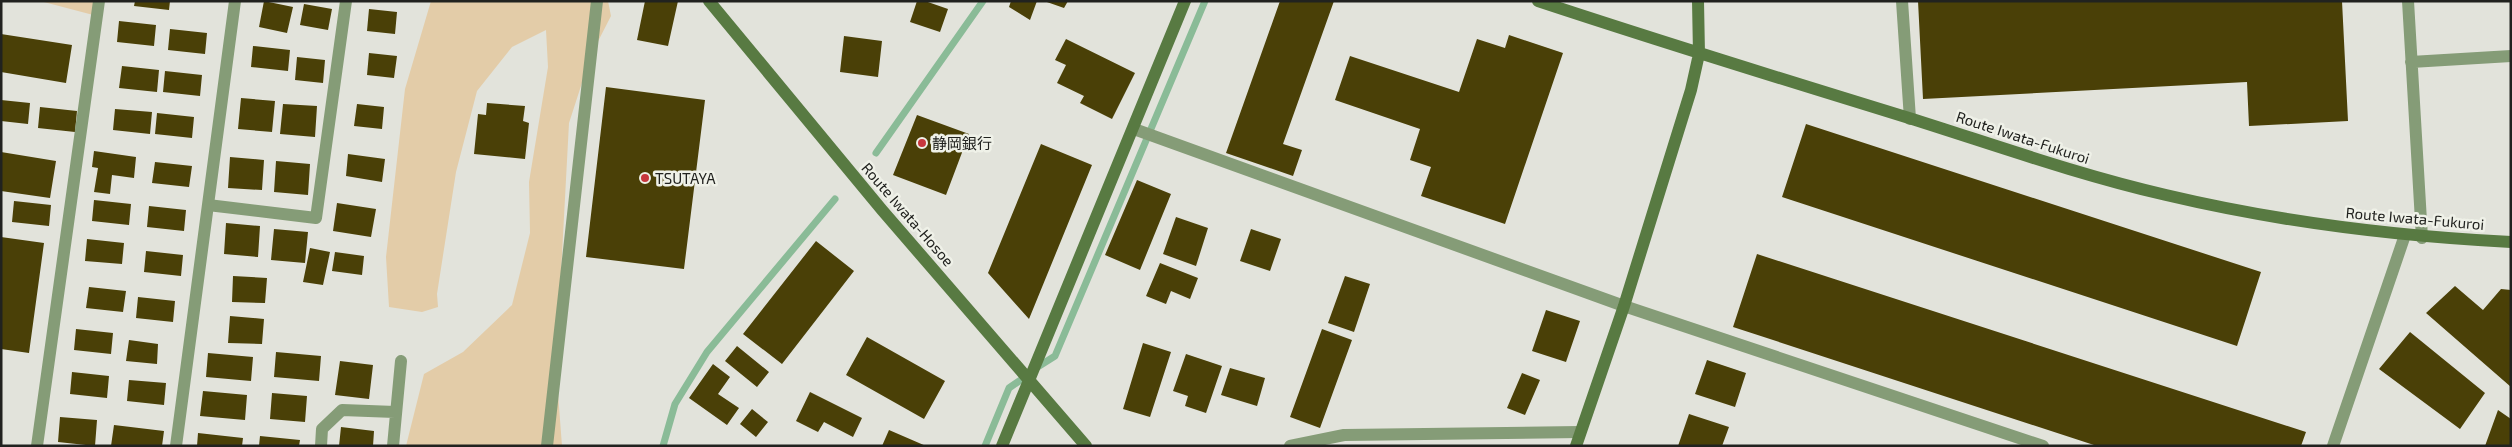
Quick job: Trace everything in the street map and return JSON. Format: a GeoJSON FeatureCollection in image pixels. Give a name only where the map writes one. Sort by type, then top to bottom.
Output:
{"type":"FeatureCollection","features":[{"type":"Feature","properties":{"kind":"main road","name":"Route Iwata-Hosoe"},"geometry":{"type":"LineString","coordinates":[[709,1],[882,210],[1086,446]]}},
{"type":"Feature","properties":{"kind":"main road"},"geometry":{"type":"LineString","coordinates":[[1002,446],[1134,129],[1185,1]]}},
{"type":"Feature","properties":{"kind":"main road","name":"Route Iwata-Fukuroi"},"geometry":{"type":"LineString","coordinates":[[1538,1],[1699,54],[2091,176],[2166,196],[2323,226],[2422,238],[2511,242]]}},
{"type":"Feature","properties":{"kind":"main road"},"geometry":{"type":"LineString","coordinates":[[1576,446],[1624,306],[1691,90],[1699,54],[1698,1]]}},
{"type":"Feature","properties":{"kind":"street"},"geometry":{"type":"LineString","coordinates":[[37,446],[99,1]]}},
{"type":"Feature","properties":{"kind":"street"},"geometry":{"type":"LineString","coordinates":[[176,446],[236,1]]}},
{"type":"Feature","properties":{"kind":"street"},"geometry":{"type":"LineString","coordinates":[[208,205],[316,218],[346,1]]}},
{"type":"Feature","properties":{"kind":"street"},"geometry":{"type":"LineString","coordinates":[[547,446],[597,1]]}},
{"type":"Feature","properties":{"kind":"street"},"geometry":{"type":"LineString","coordinates":[[1902,1],[1910,119]]}},
{"type":"Feature","properties":{"kind":"street"},"geometry":{"type":"LineString","coordinates":[[2408,1],[2422,238]]}},
{"type":"Feature","properties":{"kind":"street"},"geometry":{"type":"LineString","coordinates":[[2412,62],[2511,56]]}},
{"type":"Feature","properties":{"kind":"street"},"geometry":{"type":"LineString","coordinates":[[1134,129],[1624,306],[2043,446]]}},
{"type":"Feature","properties":{"kind":"street"},"geometry":{"type":"LineString","coordinates":[[2333,446],[2405,235]]}},
{"type":"Feature","properties":{"kind":"street"},"geometry":{"type":"LineString","coordinates":[[393,446],[401,361]]}},
{"type":"Feature","properties":{"kind":"street"},"geometry":{"type":"LineString","coordinates":[[321,446],[322,429],[342,410],[395,412]]}},
{"type":"Feature","properties":{"kind":"street"},"geometry":{"type":"LineString","coordinates":[[1290,446],[1344,435],[1580,432]]}},
{"type":"Feature","properties":{"kind":"shaded area"},"geometry":{"type":"Polygon","coordinates":[[[40,1],[99,1],[97,16],[40,1]]]}},
{"type":"Feature","properties":{"kind":"shaded area"},"geometry":{"type":"Polygon","coordinates":[[[431,1],[608,1],[611,16],[591,55],[569,123],[556,367],[562,446],[406,446],[424,374],[463,352],[512,305],[530,233],[529,182],[548,67],[546,30],[512,47],[477,91],[456,172],[437,294],[438,307],[422,312],[389,307],[386,257],[405,89],[431,1]]]}},
{"type":"Feature","properties":{"kind":"building"},"geometry":{"type":"Polygon","coordinates":[[[135,1],[170,1],[169,10],[134,6],[135,1]]]}},
{"type":"Feature","properties":{"kind":"building"},"geometry":{"type":"Polygon","coordinates":[[[264,1],[293,7],[287,33],[259,27],[264,1]]]}},
{"type":"Feature","properties":{"kind":"building"},"geometry":{"type":"Polygon","coordinates":[[[645,1],[678,1],[668,46],[637,40],[645,1]]]}},
{"type":"Feature","properties":{"kind":"building"},"geometry":{"type":"Polygon","coordinates":[[[917,1],[925,1],[948,9],[940,32],[910,22],[917,1]]]}},
{"type":"Feature","properties":{"kind":"building"},"geometry":{"type":"Polygon","coordinates":[[[1011,1],[1037,1],[1030,20],[1009,7],[1011,1]]]}},
{"type":"Feature","properties":{"kind":"building"},"geometry":{"type":"Polygon","coordinates":[[[1044,1],[1068,1],[1064,8],[1044,1]]]}},
{"type":"Feature","properties":{"kind":"building"},"geometry":{"type":"Polygon","coordinates":[[[1280,1],[1334,1],[1283,144],[1302,150],[1293,176],[1226,153],[1280,1]]]}},
{"type":"Feature","properties":{"kind":"building"},"geometry":{"type":"Polygon","coordinates":[[[1918,1],[2342,1],[2348,121],[2249,126],[2247,82],[1923,99],[1918,1]]]}},
{"type":"Feature","properties":{"kind":"building"},"geometry":{"type":"Polygon","coordinates":[[[304,4],[332,9],[328,30],[300,25],[304,4]]]}},
{"type":"Feature","properties":{"kind":"building"},"geometry":{"type":"Polygon","coordinates":[[[369,9],[397,12],[395,34],[367,31],[369,9]]]}},
{"type":"Feature","properties":{"kind":"building"},"geometry":{"type":"Polygon","coordinates":[[[119,21],[156,25],[154,46],[117,42],[119,21]]]}},
{"type":"Feature","properties":{"kind":"building"},"geometry":{"type":"Polygon","coordinates":[[[170,29],[207,33],[205,54],[168,50],[170,29]]]}},
{"type":"Feature","properties":{"kind":"building"},"geometry":{"type":"Polygon","coordinates":[[[1,34],[72,45],[66,83],[1,72],[1,34]]]}},
{"type":"Feature","properties":{"kind":"building"},"geometry":{"type":"Polygon","coordinates":[[[1509,35],[1563,53],[1505,224],[1421,196],[1431,167],[1410,160],[1420,129],[1335,100],[1350,56],[1459,92],[1477,39],[1505,48],[1509,35]]]}},
{"type":"Feature","properties":{"kind":"building"},"geometry":{"type":"Polygon","coordinates":[[[844,36],[882,41],[878,77],[840,72],[844,36]]]}},
{"type":"Feature","properties":{"kind":"building"},"geometry":{"type":"Polygon","coordinates":[[[1066,39],[1135,73],[1112,119],[1080,103],[1084,96],[1057,83],[1066,65],[1055,60],[1066,39]]]}},
{"type":"Feature","properties":{"kind":"building"},"geometry":{"type":"Polygon","coordinates":[[[253,46],[290,50],[288,71],[251,67],[253,46]]]}},
{"type":"Feature","properties":{"kind":"building"},"geometry":{"type":"Polygon","coordinates":[[[369,53],[397,56],[394,78],[367,75],[369,53]]]}},
{"type":"Feature","properties":{"kind":"building"},"geometry":{"type":"Polygon","coordinates":[[[297,57],[325,60],[323,83],[295,80],[297,57]]]}},
{"type":"Feature","properties":{"kind":"building"},"geometry":{"type":"Polygon","coordinates":[[[122,66],[159,70],[157,92],[119,88],[122,66]]]}},
{"type":"Feature","properties":{"kind":"building"},"geometry":{"type":"Polygon","coordinates":[[[165,71],[202,75],[200,96],[163,92],[165,71]]]}},
{"type":"Feature","properties":{"kind":"building","name":"TSUTAYA"},"geometry":{"type":"Polygon","coordinates":[[[606,87],[705,100],[684,269],[586,257],[606,87]]]}},
{"type":"Feature","properties":{"kind":"building"},"geometry":{"type":"Polygon","coordinates":[[[241,98],[275,101],[272,132],[238,129],[241,98]]]}},
{"type":"Feature","properties":{"kind":"building"},"geometry":{"type":"Polygon","coordinates":[[[1,100],[30,103],[28,124],[1,121],[1,100]]]}},
{"type":"Feature","properties":{"kind":"building"},"geometry":{"type":"Polygon","coordinates":[[[487,103],[525,106],[523,121],[529,123],[525,159],[474,154],[478,114],[486,115],[487,103]]]}},
{"type":"Feature","properties":{"kind":"building"},"geometry":{"type":"Polygon","coordinates":[[[283,104],[317,106],[315,137],[280,134],[283,104]]]}},
{"type":"Feature","properties":{"kind":"building"},"geometry":{"type":"Polygon","coordinates":[[[357,104],[384,107],[382,129],[354,126],[357,104]]]}},
{"type":"Feature","properties":{"kind":"building"},"geometry":{"type":"Polygon","coordinates":[[[40,107],[77,111],[75,132],[38,128],[40,107]]]}},
{"type":"Feature","properties":{"kind":"building"},"geometry":{"type":"Polygon","coordinates":[[[115,109],[152,112],[150,134],[113,130],[115,109]]]}},
{"type":"Feature","properties":{"kind":"building"},"geometry":{"type":"Polygon","coordinates":[[[157,113],[194,117],[192,138],[155,134],[157,113]]]}},
{"type":"Feature","properties":{"kind":"building"},"geometry":{"type":"Polygon","coordinates":[[[917,115],[969,134],[946,195],[893,175],[917,115]]]}},
{"type":"Feature","properties":{"kind":"building"},"geometry":{"type":"Polygon","coordinates":[[[1806,124],[2261,272],[2237,346],[1782,197],[1806,124]]]}},
{"type":"Feature","properties":{"kind":"building"},"geometry":{"type":"Polygon","coordinates":[[[1041,144],[1092,165],[1029,319],[988,273],[1041,144]]]}},
{"type":"Feature","properties":{"kind":"building"},"geometry":{"type":"Polygon","coordinates":[[[94,151],[136,157],[134,178],[112,175],[110,194],[94,192],[98,168],[92,167],[94,151]]]}},
{"type":"Feature","properties":{"kind":"building"},"geometry":{"type":"Polygon","coordinates":[[[1,152],[56,161],[50,198],[1,191],[1,152]]]}},
{"type":"Feature","properties":{"kind":"building"},"geometry":{"type":"Polygon","coordinates":[[[348,154],[385,159],[382,182],[346,176],[348,154]]]}},
{"type":"Feature","properties":{"kind":"building"},"geometry":{"type":"Polygon","coordinates":[[[230,157],[264,160],[262,190],[228,188],[230,157]]]}},
{"type":"Feature","properties":{"kind":"building"},"geometry":{"type":"Polygon","coordinates":[[[276,161],[310,164],[308,195],[274,192],[276,161]]]}},
{"type":"Feature","properties":{"kind":"building"},"geometry":{"type":"Polygon","coordinates":[[[155,162],[192,166],[189,187],[152,183],[155,162]]]}},
{"type":"Feature","properties":{"kind":"building"},"geometry":{"type":"Polygon","coordinates":[[[1137,180],[1171,194],[1140,270],[1105,255],[1137,180]]]}},
{"type":"Feature","properties":{"kind":"building"},"geometry":{"type":"Polygon","coordinates":[[[94,200],[131,204],[129,225],[92,221],[94,200]]]}},
{"type":"Feature","properties":{"kind":"building"},"geometry":{"type":"Polygon","coordinates":[[[14,201],[51,205],[49,226],[12,222],[14,201]]]}},
{"type":"Feature","properties":{"kind":"building"},"geometry":{"type":"Polygon","coordinates":[[[337,203],[376,209],[371,237],[333,231],[337,203]]]}},
{"type":"Feature","properties":{"kind":"building"},"geometry":{"type":"Polygon","coordinates":[[[149,206],[186,210],[184,231],[147,227],[149,206]]]}},
{"type":"Feature","properties":{"kind":"building"},"geometry":{"type":"Polygon","coordinates":[[[1176,217],[1208,228],[1196,266],[1163,254],[1176,217]]]}},
{"type":"Feature","properties":{"kind":"building"},"geometry":{"type":"Polygon","coordinates":[[[226,223],[260,226],[258,257],[224,254],[226,223]]]}},
{"type":"Feature","properties":{"kind":"building"},"geometry":{"type":"Polygon","coordinates":[[[274,229],[308,232],[305,263],[271,260],[274,229]]]}},
{"type":"Feature","properties":{"kind":"building"},"geometry":{"type":"Polygon","coordinates":[[[1251,229],[1281,239],[1270,271],[1240,261],[1251,229]]]}},
{"type":"Feature","properties":{"kind":"building"},"geometry":{"type":"Polygon","coordinates":[[[1,237],[44,243],[29,353],[1,349],[1,237]]]}},
{"type":"Feature","properties":{"kind":"building"},"geometry":{"type":"Polygon","coordinates":[[[87,239],[124,243],[122,264],[85,261],[87,239]]]}},
{"type":"Feature","properties":{"kind":"building"},"geometry":{"type":"Polygon","coordinates":[[[816,241],[854,271],[782,364],[743,334],[816,241]]]}},
{"type":"Feature","properties":{"kind":"building"},"geometry":{"type":"Polygon","coordinates":[[[310,248],[330,252],[323,285],[303,282],[310,248]]]}},
{"type":"Feature","properties":{"kind":"building"},"geometry":{"type":"Polygon","coordinates":[[[146,251],[183,255],[181,276],[144,272],[146,251]]]}},
{"type":"Feature","properties":{"kind":"building"},"geometry":{"type":"Polygon","coordinates":[[[335,252],[364,256],[362,275],[332,271],[335,252]]]}},
{"type":"Feature","properties":{"kind":"building"},"geometry":{"type":"Polygon","coordinates":[[[1757,254],[2306,432],[2301,446],[2097,446],[1733,327],[1757,254]]]}},
{"type":"Feature","properties":{"kind":"building"},"geometry":{"type":"Polygon","coordinates":[[[1160,263],[1198,278],[1190,299],[1171,291],[1166,304],[1146,296],[1160,263]]]}},
{"type":"Feature","properties":{"kind":"building"},"geometry":{"type":"Polygon","coordinates":[[[233,276],[267,278],[265,303],[232,302],[233,276]]]}},
{"type":"Feature","properties":{"kind":"building"},"geometry":{"type":"Polygon","coordinates":[[[1345,276],[1370,284],[1354,332],[1328,323],[1345,276]]]}},
{"type":"Feature","properties":{"kind":"building"},"geometry":{"type":"Polygon","coordinates":[[[2455,286],[2483,310],[2501,289],[2511,290],[2511,387],[2426,313],[2455,286]]]}},
{"type":"Feature","properties":{"kind":"building"},"geometry":{"type":"Polygon","coordinates":[[[89,287],[126,291],[123,312],[86,308],[89,287]]]}},
{"type":"Feature","properties":{"kind":"building"},"geometry":{"type":"Polygon","coordinates":[[[138,297],[175,301],[173,322],[136,318],[138,297]]]}},
{"type":"Feature","properties":{"kind":"building"},"geometry":{"type":"Polygon","coordinates":[[[1546,310],[1580,321],[1566,362],[1532,351],[1546,310]]]}},
{"type":"Feature","properties":{"kind":"building"},"geometry":{"type":"Polygon","coordinates":[[[230,316],[264,319],[262,344],[228,343],[230,316]]]}},
{"type":"Feature","properties":{"kind":"building"},"geometry":{"type":"Polygon","coordinates":[[[76,329],[113,333],[111,354],[74,350],[76,329]]]}},
{"type":"Feature","properties":{"kind":"building"},"geometry":{"type":"Polygon","coordinates":[[[1322,329],[1352,340],[1320,428],[1290,417],[1322,329]]]}},
{"type":"Feature","properties":{"kind":"building"},"geometry":{"type":"Polygon","coordinates":[[[2410,332],[2485,393],[2460,429],[2379,369],[2410,332]]]}},
{"type":"Feature","properties":{"kind":"building"},"geometry":{"type":"Polygon","coordinates":[[[867,337],[945,381],[924,419],[846,375],[867,337]]]}},
{"type":"Feature","properties":{"kind":"building"},"geometry":{"type":"Polygon","coordinates":[[[129,340],[158,344],[157,364],[126,361],[129,340]]]}},
{"type":"Feature","properties":{"kind":"building"},"geometry":{"type":"Polygon","coordinates":[[[1143,343],[1171,352],[1150,417],[1123,409],[1143,343]]]}},
{"type":"Feature","properties":{"kind":"building"},"geometry":{"type":"Polygon","coordinates":[[[737,346],[769,372],[757,387],[725,361],[737,346]]]}},
{"type":"Feature","properties":{"kind":"building"},"geometry":{"type":"Polygon","coordinates":[[[276,352],[321,356],[319,381],[274,377],[276,352]]]}},
{"type":"Feature","properties":{"kind":"building"},"geometry":{"type":"Polygon","coordinates":[[[208,353],[253,357],[251,381],[206,377],[208,353]]]}},
{"type":"Feature","properties":{"kind":"building"},"geometry":{"type":"Polygon","coordinates":[[[1186,354],[1222,366],[1206,413],[1185,406],[1188,396],[1173,391],[1186,354]]]}},
{"type":"Feature","properties":{"kind":"building"},"geometry":{"type":"Polygon","coordinates":[[[1707,360],[1746,373],[1735,407],[1695,394],[1707,360]]]}},
{"type":"Feature","properties":{"kind":"building"},"geometry":{"type":"Polygon","coordinates":[[[340,361],[373,365],[369,399],[335,395],[340,361]]]}},
{"type":"Feature","properties":{"kind":"building"},"geometry":{"type":"Polygon","coordinates":[[[713,364],[730,377],[718,394],[739,408],[727,425],[689,398],[713,364]]]}},
{"type":"Feature","properties":{"kind":"building"},"geometry":{"type":"Polygon","coordinates":[[[1230,368],[1265,378],[1257,406],[1221,395],[1230,368]]]}},
{"type":"Feature","properties":{"kind":"building"},"geometry":{"type":"Polygon","coordinates":[[[72,372],[109,376],[107,398],[70,394],[72,372]]]}},
{"type":"Feature","properties":{"kind":"building"},"geometry":{"type":"Polygon","coordinates":[[[1522,373],[1540,380],[1525,415],[1507,408],[1522,373]]]}},
{"type":"Feature","properties":{"kind":"building"},"geometry":{"type":"Polygon","coordinates":[[[129,380],[166,383],[164,405],[127,401],[129,380]]]}},
{"type":"Feature","properties":{"kind":"building"},"geometry":{"type":"Polygon","coordinates":[[[203,391],[247,395],[245,420],[200,416],[203,391]]]}},
{"type":"Feature","properties":{"kind":"building"},"geometry":{"type":"Polygon","coordinates":[[[810,392],[862,418],[853,437],[824,422],[818,432],[796,421],[810,392]]]}},
{"type":"Feature","properties":{"kind":"building"},"geometry":{"type":"Polygon","coordinates":[[[272,393],[307,396],[305,422],[270,419],[272,393]]]}},
{"type":"Feature","properties":{"kind":"building"},"geometry":{"type":"Polygon","coordinates":[[[752,409],[768,422],[756,437],[740,424],[752,409]]]}},
{"type":"Feature","properties":{"kind":"building"},"geometry":{"type":"Polygon","coordinates":[[[2498,410],[2511,419],[2511,446],[2485,446],[2498,410]]]}},
{"type":"Feature","properties":{"kind":"building"},"geometry":{"type":"Polygon","coordinates":[[[1689,414],[1729,427],[1722,446],[1678,446],[1689,414]]]}},
{"type":"Feature","properties":{"kind":"building"},"geometry":{"type":"Polygon","coordinates":[[[60,417],[97,420],[95,446],[58,442],[60,417]]]}},
{"type":"Feature","properties":{"kind":"building"},"geometry":{"type":"Polygon","coordinates":[[[114,425],[164,431],[162,446],[111,446],[114,425]]]}},
{"type":"Feature","properties":{"kind":"building"},"geometry":{"type":"Polygon","coordinates":[[[341,427],[374,431],[373,446],[339,446],[341,427]]]}},
{"type":"Feature","properties":{"kind":"building"},"geometry":{"type":"Polygon","coordinates":[[[889,430],[926,446],[882,446],[889,430]]]}},
{"type":"Feature","properties":{"kind":"building"},"geometry":{"type":"Polygon","coordinates":[[[198,433],[243,438],[242,446],[197,446],[198,433]]]}},
{"type":"Feature","properties":{"kind":"building"},"geometry":{"type":"Polygon","coordinates":[[[260,436],[300,440],[299,446],[259,446],[260,436]]]}},
{"type":"Feature","properties":{"kind":"waterway"},"geometry":{"type":"LineString","coordinates":[[876,153],[983,1]]}},
{"type":"Feature","properties":{"kind":"waterway"},"geometry":{"type":"LineString","coordinates":[[1036,368],[1055,356],[1205,1]]}},
{"type":"Feature","properties":{"kind":"waterway"},"geometry":{"type":"LineString","coordinates":[[663,446],[675,404],[707,352],[835,199]]}},
{"type":"Feature","properties":{"kind":"waterway"},"geometry":{"type":"LineString","coordinates":[[985,446],[1009,388],[1028,375]]}},
{"type":"Feature","properties":{"kind":"place","name":"静岡銀行"},"geometry":{"type":"Point","coordinates":[922,143]}},
{"type":"Feature","properties":{"kind":"place","name":"TSUTAYA"},"geometry":{"type":"Point","coordinates":[645,178]}}]}
